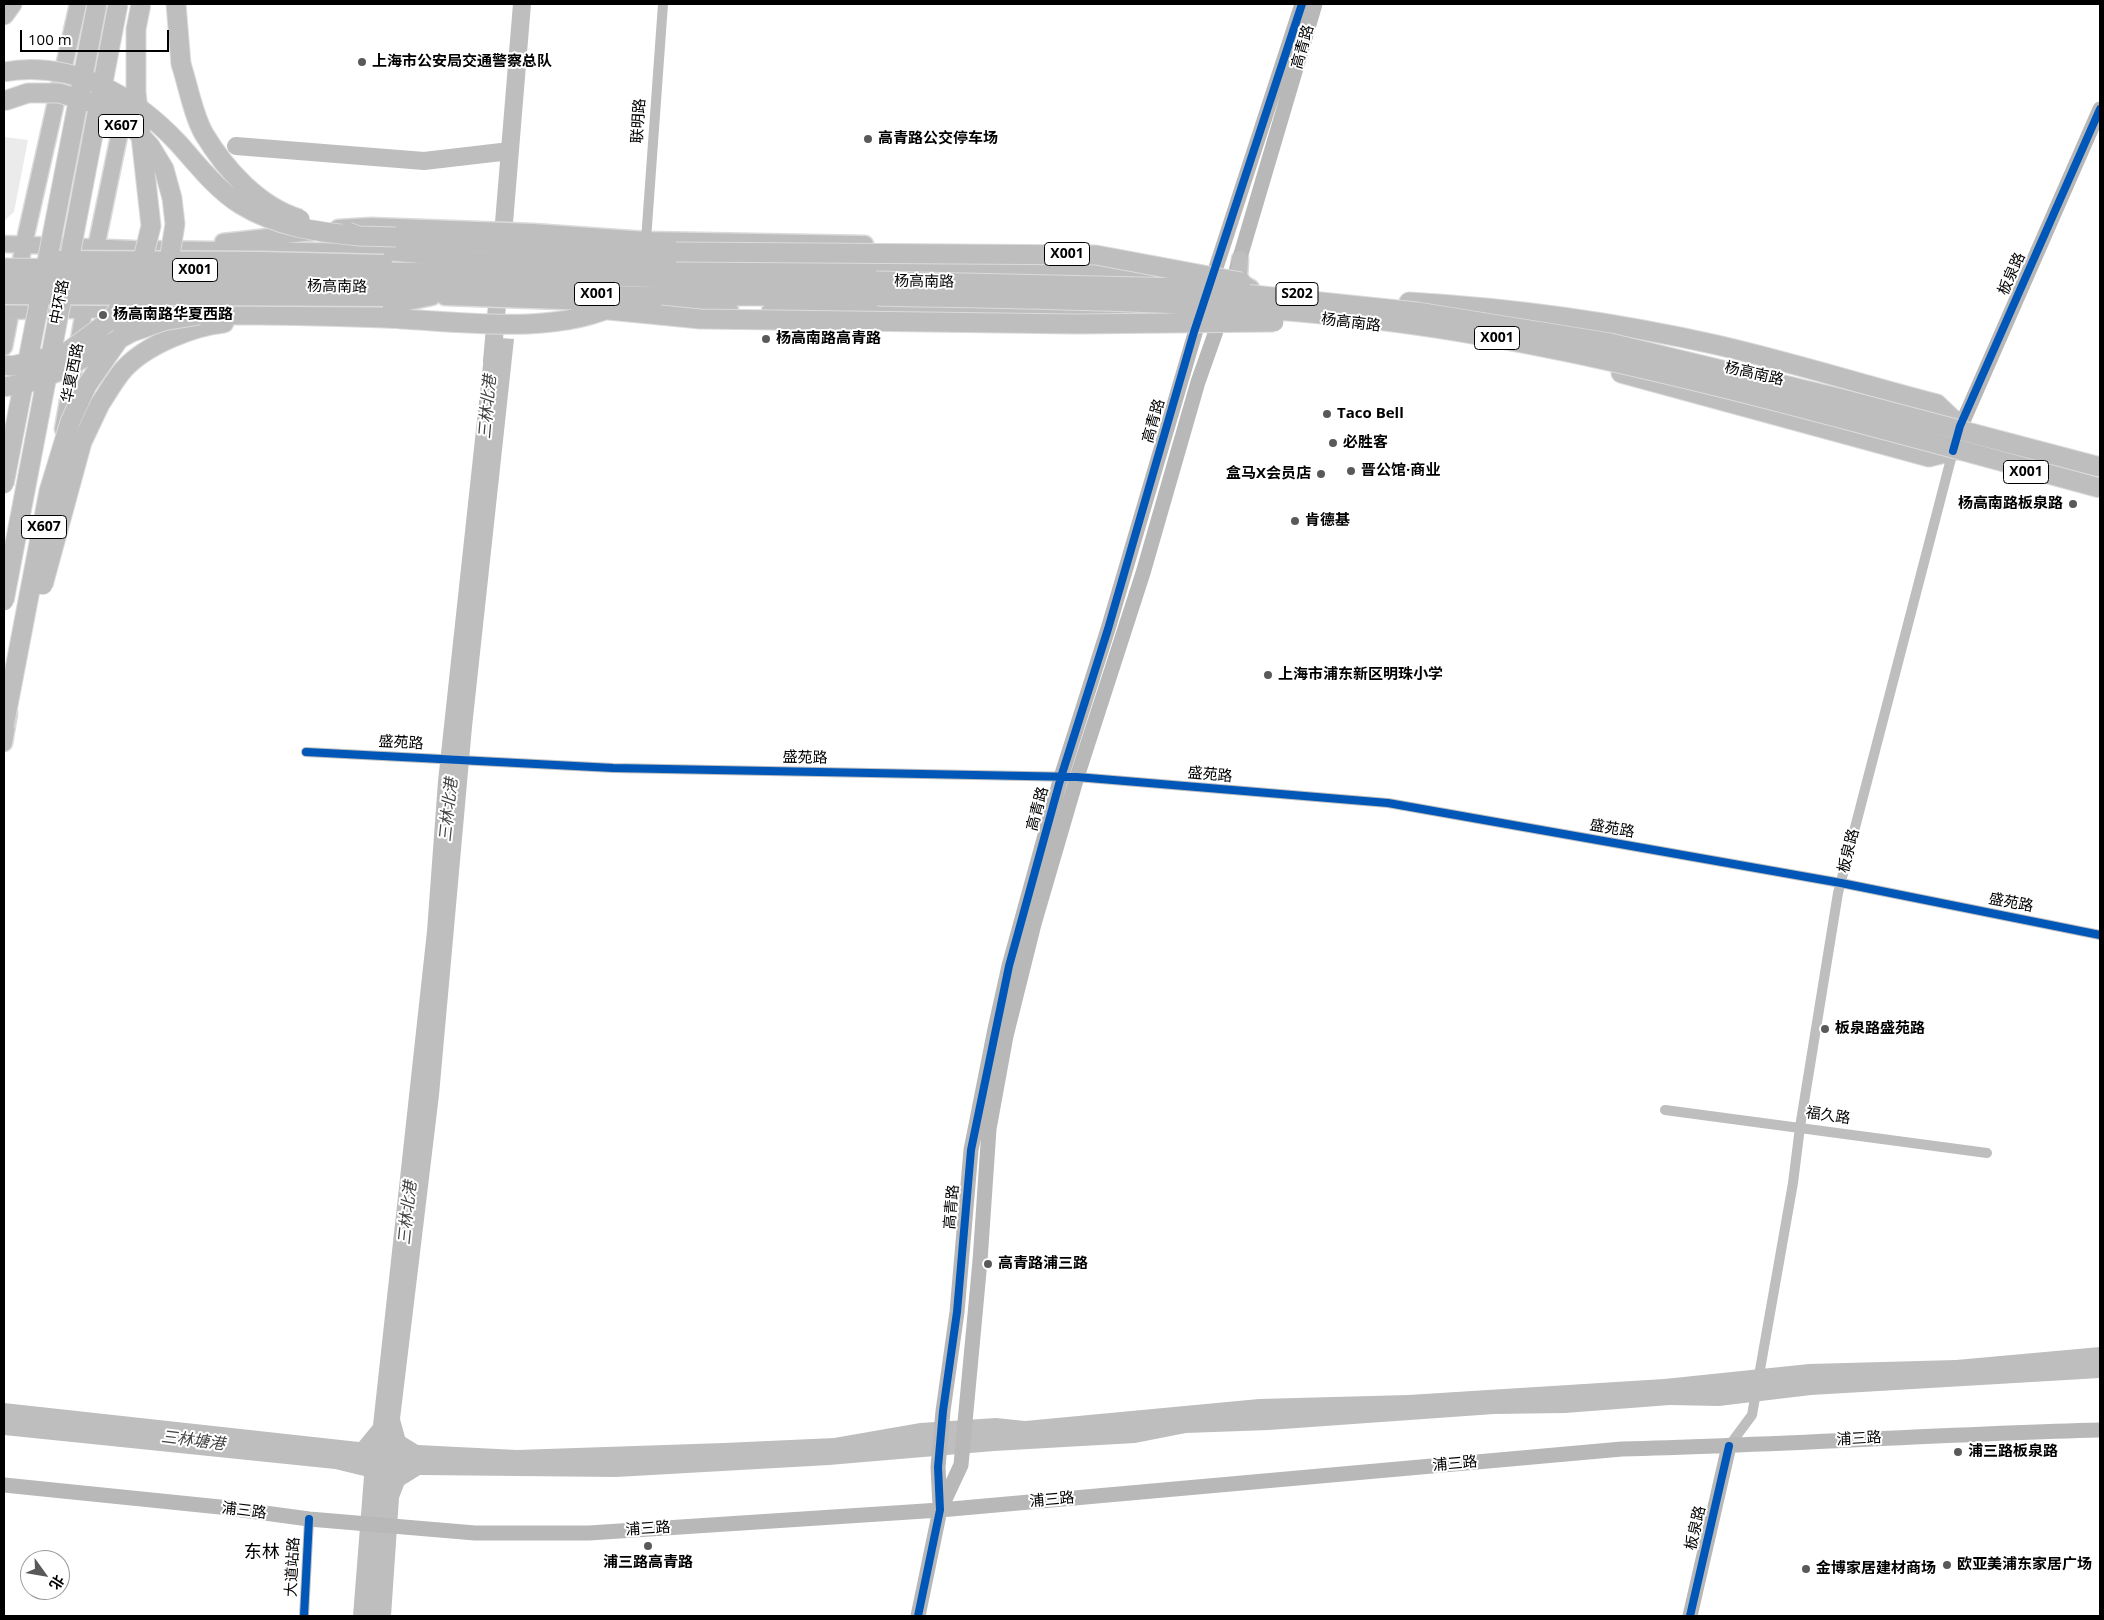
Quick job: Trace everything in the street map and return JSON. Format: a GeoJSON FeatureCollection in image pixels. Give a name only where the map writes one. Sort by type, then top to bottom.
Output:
{"type":"FeatureCollection","features":[{"type":"Feature","properties":{"kind":"highway"},"geometry":{"type":"LineString","coordinates":[[4,15],[12,4]]}},
{"type":"Feature","properties":{"kind":"highway","name":"中环路"},"geometry":{"type":"LineString","coordinates":[[4,484],[97,4]]}},
{"type":"Feature","properties":{"kind":"highway","name":"中环路"},"geometry":{"type":"LineString","coordinates":[[4,601],[118,4]]}},
{"type":"Feature","properties":{"kind":"highway"},"geometry":{"type":"LineString","coordinates":[[4,365],[12,366],[66,353],[112,319],[138,279],[151,226],[136,92],[136,29],[141,4]]}},
{"type":"Feature","properties":{"kind":"highway"},"geometry":{"type":"LineString","coordinates":[[176,4],[181,64],[203,132],[231,172],[259,197],[291,216],[359,236]]}},
{"type":"Feature","properties":{"kind":"highway"},"geometry":{"type":"LineString","coordinates":[[4,72],[22,69],[69,74],[99,83],[124,96],[151,118],[210,178],[239,203],[268,219],[309,231],[359,236]]}},
{"type":"Feature","properties":{"kind":"highway"},"geometry":{"type":"LineString","coordinates":[[4,101],[28,94],[59,93],[103,106],[127,121],[150,146],[164,169],[172,198],[175,224],[170,255],[160,280],[87,385],[70,422],[49,490],[4,726]]}},
{"type":"Feature","properties":{"kind":"highway","name":"X001"},"geometry":{"type":"LineString","coordinates":[[359,236],[396,237],[525,267],[589,257]]}},
{"type":"Feature","properties":{"kind":"highway","name":"杨高南路"},"geometry":{"type":"LineString","coordinates":[[4,283],[477,280],[525,267],[620,264],[676,252],[1096,254],[1272,288],[1408,302],[1451,317]]}},
{"type":"Feature","properties":{"kind":"highway","name":"杨高南路"},"geometry":{"type":"LineString","coordinates":[[589,257],[620,264],[876,289],[1180,303],[1400,323],[1492,337],[1607,360],[1845,419],[2100,488]]}},
{"type":"Feature","properties":{"kind":"highway","name":"杨高南路"},"geometry":{"type":"LineString","coordinates":[[525,267],[624,296],[876,289],[1186,288],[1451,317],[1620,346],[1842,399],[2100,467]]}},
{"type":"Feature","properties":{"kind":"highway","name":"杨高南路"},"geometry":{"type":"LineString","coordinates":[[4,268],[384,280],[451,273],[477,280]]}},
{"type":"Feature","properties":{"kind":"highway"},"geometry":{"type":"LineString","coordinates":[[1408,302],[1494,307],[1633,328],[1717,345],[1937,404],[1956,439],[1928,457],[1632,376],[1549,357],[1436,337]]}},
{"type":"Feature","properties":{"kind":"highway","name":"X001"},"geometry":{"type":"LineString","coordinates":[[4,387],[32,382],[60,371],[132,332],[147,326],[163,321],[199,315],[383,318],[518,324],[608,310]]}},
{"type":"Feature","properties":{"kind":"highway","name":"杨高南路"},"geometry":{"type":"LineString","coordinates":[[608,310],[700,319],[1076,324],[1259,321],[1436,337],[1492,337]]}},
{"type":"Feature","properties":{"kind":"highway"},"geometry":{"type":"LineString","coordinates":[[15,669],[35,621],[82,442],[100,404],[125,368],[159,344],[188,331],[216,324],[303,316]]}},
{"type":"Feature","properties":{"kind":"main road"},"geometry":{"type":"LineString","coordinates":[[4,347],[7,311],[78,4]]}},
{"type":"Feature","properties":{"kind":"main road","name":"华夏西路"},"geometry":{"type":"LineString","coordinates":[[4,743],[96,248],[146,4]]}},
{"type":"Feature","properties":{"kind":"main road","name":"高青路"},"geometry":{"type":"LineString","coordinates":[[940,1510],[938,1467],[943,1411],[958,1312],[971,1150],[1009,966],[1061,778],[1108,629],[1194,332],[1302,4]]}},
{"type":"Feature","properties":{"kind":"main road","name":"高青路"},"geometry":{"type":"LineString","coordinates":[[1238,265],[1315,4]]}},
{"type":"Feature","properties":{"kind":"main road","name":"板泉路"},"geometry":{"type":"LineString","coordinates":[[1956,439],[2100,109]]}},
{"type":"Feature","properties":{"kind":"main road","name":"杨高南路"},"geometry":{"type":"LineString","coordinates":[[134,249],[282,237],[347,226],[482,229],[525,267],[608,310],[694,307],[711,310],[1200,314]]}},
{"type":"Feature","properties":{"kind":"main road","name":"杨高南路"},"geometry":{"type":"LineString","coordinates":[[562,234],[620,264]]}},
{"type":"Feature","properties":{"kind":"main road","name":"X001"},"geometry":{"type":"LineString","coordinates":[[525,267],[562,234],[646,240],[1102,249],[1192,264],[1210,284]]}},
{"type":"Feature","properties":{"kind":"main road","name":"杨高南路"},"geometry":{"type":"LineString","coordinates":[[4,244],[134,249],[386,252],[477,280]]}},
{"type":"Feature","properties":{"kind":"main road","name":"杨高南路"},"geometry":{"type":"LineString","coordinates":[[589,257],[620,264],[1090,270],[1210,284],[1229,288],[1342,301],[1348,300]]}},
{"type":"Feature","properties":{"kind":"main road","name":"杨高南路"},"geometry":{"type":"LineString","coordinates":[[4,259],[261,260],[384,280],[432,297]]}},
{"type":"Feature","properties":{"kind":"main road"},"geometry":{"type":"LineString","coordinates":[[1200,314],[1209,308],[1229,288],[1238,265]]}},
{"type":"Feature","properties":{"kind":"main road"},"geometry":{"type":"LineString","coordinates":[[1238,265],[1241,281],[1258,290]]}},
{"type":"Feature","properties":{"kind":"main road","name":"杨高南路"},"geometry":{"type":"LineString","coordinates":[[7,311],[224,307],[384,307],[432,297],[477,280],[525,267]]}},
{"type":"Feature","properties":{"kind":"main road","name":"杨高南路"},"geometry":{"type":"LineString","coordinates":[[4,296],[384,280]]}},
{"type":"Feature","properties":{"kind":"main road"},"geometry":{"type":"LineString","coordinates":[[1194,332],[1217,300],[1229,288]]}},
{"type":"Feature","properties":{"kind":"main road","name":"杨高南路"},"geometry":{"type":"LineString","coordinates":[[1229,288],[1348,300],[1479,317],[1614,341],[1956,439],[2100,493]]}},
{"type":"Feature","properties":{"kind":"main road","name":"高青路"},"geometry":{"type":"LineString","coordinates":[[918,1616],[940,1510],[961,1465],[993,1103],[1006,1036],[1034,924],[1077,777],[1143,573],[1198,382],[1224,308],[1229,288]]}},
{"type":"Feature","properties":{"kind":"main road","name":"杨高南路"},"geometry":{"type":"LineString","coordinates":[[670,296],[694,307]]}},
{"type":"Feature","properties":{"kind":"main road"},"geometry":{"type":"LineString","coordinates":[[711,310],[747,325],[1194,332],[1224,308]]}},
{"type":"Feature","properties":{"kind":"main road","name":"杨高南路"},"geometry":{"type":"LineString","coordinates":[[1224,308],[1515,344],[1608,363],[1875,430],[2071,455],[2100,463]]}},
{"type":"Feature","properties":{"kind":"main road","name":"浦三路"},"geometry":{"type":"LineString","coordinates":[[4,1485],[220,1507],[309,1519],[475,1533],[589,1533],[940,1510],[1622,1449],[1729,1446],[1958,1434],[2100,1430]]}},
{"type":"Feature","properties":{"kind":"main road","name":"板泉路"},"geometry":{"type":"LineString","coordinates":[[1690,1616],[1729,1446]]}},
{"type":"Feature","properties":{"kind":"street","name":"联明路"},"geometry":{"type":"LineString","coordinates":[[646,240],[663,4]]}},
{"type":"Feature","properties":{"kind":"street","name":"板泉路"},"geometry":{"type":"LineString","coordinates":[[1729,1446],[1752,1414],[1755,1402],[1793,1183],[1800,1127],[1841,883],[1956,439]]}},
{"type":"Feature","properties":{"kind":"street","name":"盛苑路"},"geometry":{"type":"LineString","coordinates":[[306,752],[613,768],[1077,777],[1388,803],[1841,883],[2100,934]]}},
{"type":"Feature","properties":{"kind":"street","name":"福久路"},"geometry":{"type":"LineString","coordinates":[[1665,1110],[1987,1153]]}},
{"type":"Feature","properties":{"kind":"street","name":"大道站路"},"geometry":{"type":"LineString","coordinates":[[304,1616],[309,1519]]}},
{"type":"Feature","properties":{"kind":"shaded area"},"geometry":{"type":"Polygon","coordinates":[[[4,137],[28,140],[14,212],[4,221],[4,137]]]}},
{"type":"Feature","properties":{"kind":"water","name":"三林塘港"},"geometry":{"type":"Polygon","coordinates":[[[486,337],[514,339],[472,727],[439,1095],[400,1419],[405,1437],[418,1445],[517,1450],[834,1438],[920,1423],[996,1418],[1025,1421],[1259,1399],[1408,1395],[1664,1379],[1809,1364],[1956,1360],[2100,1347],[2100,1378],[1811,1395],[1719,1406],[1670,1405],[1565,1413],[1494,1414],[1269,1430],[1186,1433],[1135,1443],[994,1451],[829,1465],[616,1477],[420,1475],[404,1485],[399,1498],[391,1616],[353,1616],[364,1476],[335,1469],[4,1435],[4,1403],[359,1442],[373,1425],[427,931],[438,781],[486,337]]]}},
{"type":"Feature","properties":{"kind":"waterway","name":"三林北港"},"geometry":{"type":"LineString","coordinates":[[502,247],[522,4]]}},
{"type":"Feature","properties":{"kind":"waterway"},"geometry":{"type":"LineString","coordinates":[[236,146],[424,161],[510,151]]}},
{"type":"Feature","properties":{"kind":"waterway","name":"三林北港"},"geometry":{"type":"LineString","coordinates":[[492,361],[499,283]]}},
{"type":"Feature","properties":{"kind":"cycle path"},"geometry":{"type":"LineString","coordinates":[[918,1616],[940,1510],[938,1467],[943,1411],[957,1312],[971,1150],[1009,966],[1061,777],[1108,629],[1194,332],[1302,4]]}},
{"type":"Feature","properties":{"kind":"cycle path"},"geometry":{"type":"LineString","coordinates":[[1953,451],[1960,426],[2100,109]]}},
{"type":"Feature","properties":{"kind":"cycle path"},"geometry":{"type":"LineString","coordinates":[[306,752],[613,768],[1077,777],[1388,803],[1841,883],[2100,935]]}},
{"type":"Feature","properties":{"kind":"cycle path"},"geometry":{"type":"LineString","coordinates":[[1690,1616],[1729,1446]]}},
{"type":"Feature","properties":{"kind":"cycle path"},"geometry":{"type":"LineString","coordinates":[[304,1616],[309,1519]]}},
{"type":"Feature","properties":{"kind":"place","name":"上海市公安局交通警察总队"},"geometry":{"type":"Point","coordinates":[362,62]}},
{"type":"Feature","properties":{"kind":"place","name":"高青路公交停车场"},"geometry":{"type":"Point","coordinates":[868,139]}},
{"type":"Feature","properties":{"kind":"place","name":"杨高南路华夏西路"},"geometry":{"type":"Point","coordinates":[103,315]}},
{"type":"Feature","properties":{"kind":"place","name":"杨高南路高青路"},"geometry":{"type":"Point","coordinates":[766,339]}},
{"type":"Feature","properties":{"kind":"place","name":"Taco Bell"},"geometry":{"type":"Point","coordinates":[1327,414]}},
{"type":"Feature","properties":{"kind":"place","name":"必胜客"},"geometry":{"type":"Point","coordinates":[1333,443]}},
{"type":"Feature","properties":{"kind":"place","name":"晋公馆·商业"},"geometry":{"type":"Point","coordinates":[1351,471]}},
{"type":"Feature","properties":{"kind":"place","name":"盒马X会员店"},"geometry":{"type":"Point","coordinates":[1321,474]}},
{"type":"Feature","properties":{"kind":"place","name":"杨高南路板泉路"},"geometry":{"type":"Point","coordinates":[2073,504]}},
{"type":"Feature","properties":{"kind":"place","name":"肯德基"},"geometry":{"type":"Point","coordinates":[1295,521]}},
{"type":"Feature","properties":{"kind":"place","name":"上海市浦东新区明珠小学"},"geometry":{"type":"Point","coordinates":[1268,675]}},
{"type":"Feature","properties":{"kind":"place","name":"板泉路盛苑路"},"geometry":{"type":"Point","coordinates":[1825,1029]}},
{"type":"Feature","properties":{"kind":"place","name":"高青路浦三路"},"geometry":{"type":"Point","coordinates":[988,1264]}},
{"type":"Feature","properties":{"kind":"place","name":"浦三路板泉路"},"geometry":{"type":"Point","coordinates":[1958,1452]}},
{"type":"Feature","properties":{"kind":"place","name":"浦三路高青路"},"geometry":{"type":"Point","coordinates":[648,1546]}},
{"type":"Feature","properties":{"kind":"place","name":"欧亚美浦东家居广场"},"geometry":{"type":"Point","coordinates":[1947,1565]}},
{"type":"Feature","properties":{"kind":"place","name":"金博家居建材商场"},"geometry":{"type":"Point","coordinates":[1806,1569]}},
{"type":"Feature","properties":{"kind":"district","name":"东林"},"geometry":{"type":"Point","coordinates":[262,1553]}}]}
